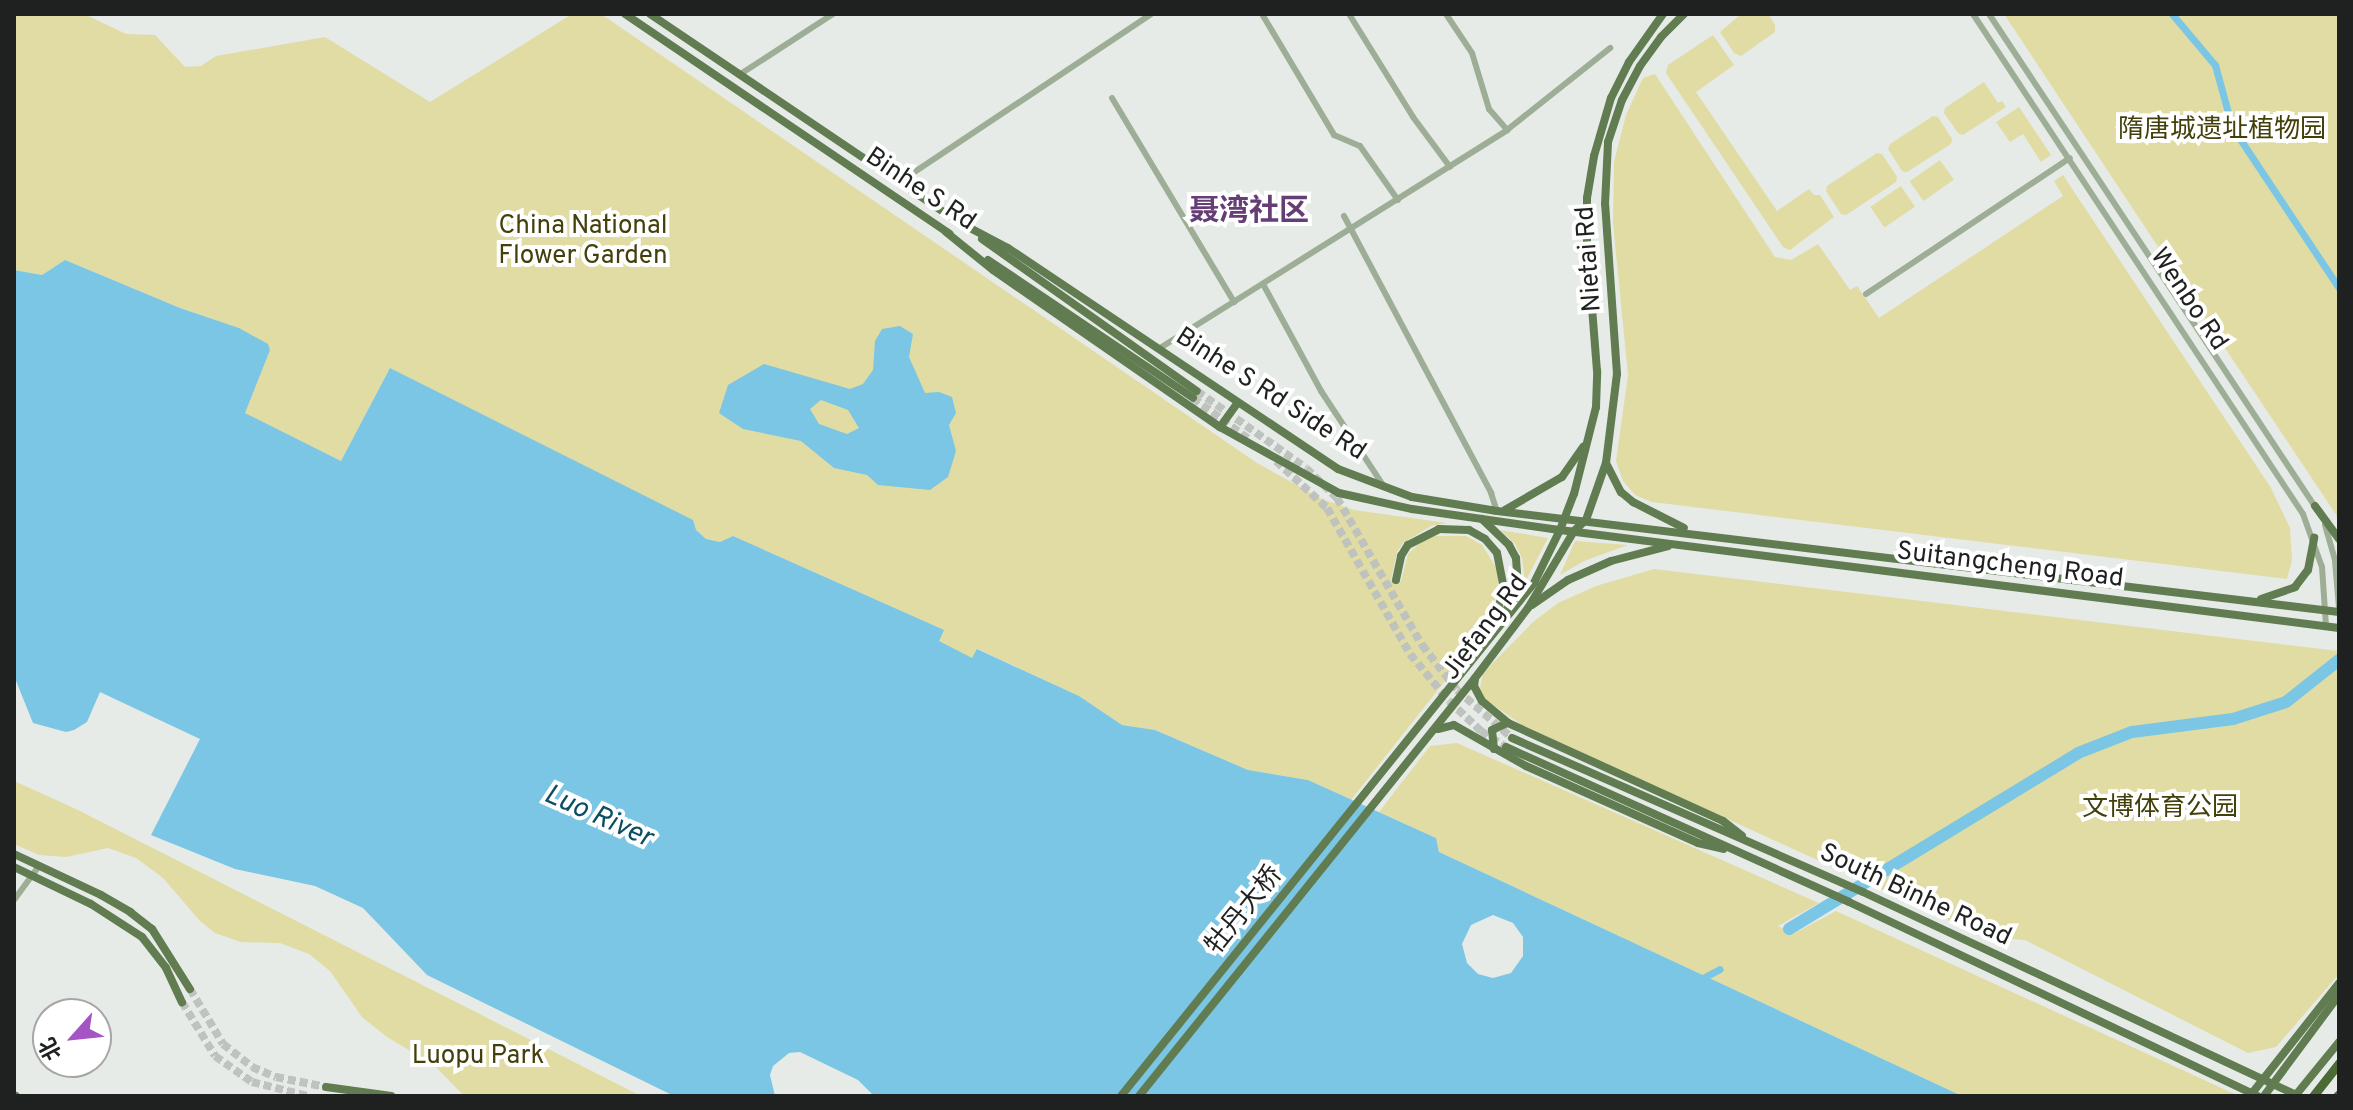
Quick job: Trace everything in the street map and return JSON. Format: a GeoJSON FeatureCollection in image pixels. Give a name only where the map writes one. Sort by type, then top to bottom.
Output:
{"type":"FeatureCollection","features":[{"type":"Feature","properties":{"kind":"highway"},"geometry":{"type":"LineString","coordinates":[[2313,1096],[2339,1063]]}},
{"type":"Feature","properties":{"kind":"main road","name":"Binhe S Rd"},"geometry":{"type":"LineString","coordinates":[[625,14],[946,232],[1195,395],[953,219],[650,14]]}},
{"type":"Feature","properties":{"kind":"main road","name":"Nietai Rd"},"geometry":{"type":"LineString","coordinates":[[1567,517],[1596,407],[1597,371],[1587,243],[1591,170],[1611,98],[1629,62],[1663,14]]}},
{"type":"Feature","properties":{"kind":"main road","name":"Nietai Rd"},"geometry":{"type":"LineString","coordinates":[[1586,520],[1606,463],[1617,374],[1606,219],[1608,142],[1622,100],[1640,66],[1661,37],[1684,14]]}},
{"type":"Feature","properties":{"kind":"main road"},"geometry":{"type":"LineString","coordinates":[[691,58],[698,48]]}},
{"type":"Feature","properties":{"kind":"main road","name":"Binhe S Rd Side Rd"},"geometry":{"type":"LineString","coordinates":[[953,219],[1008,248],[1338,469],[1412,497],[1692,532]]}},
{"type":"Feature","properties":{"kind":"main road","name":"Binhe S Rd Side Rd"},"geometry":{"type":"LineString","coordinates":[[946,232],[993,270],[1220,427],[1261,453],[1339,493],[1412,509],[1676,544]]}},
{"type":"Feature","properties":{"kind":"main road"},"geometry":{"type":"LineString","coordinates":[[1220,427],[1237,404]]}},
{"type":"Feature","properties":{"kind":"main road"},"geometry":{"type":"LineString","coordinates":[[1500,510],[1562,477],[1588,440]]}},
{"type":"Feature","properties":{"kind":"main road"},"geometry":{"type":"LineString","coordinates":[[1606,463],[1621,492],[1633,502],[1692,532]]}},
{"type":"Feature","properties":{"kind":"main road"},"geometry":{"type":"LineString","coordinates":[[2315,506],[2339,539]]}},
{"type":"Feature","properties":{"kind":"main road","name":"Jiefang Rd"},"geometry":{"type":"LineString","coordinates":[[1400,752],[1534,583],[1567,517]]}},
{"type":"Feature","properties":{"kind":"main road"},"geometry":{"type":"LineString","coordinates":[[1482,519],[1509,545],[1519,570],[1518,587],[1501,623]]}},
{"type":"Feature","properties":{"kind":"main road","name":"Jiefang Rd"},"geometry":{"type":"LineString","coordinates":[[1413,757],[1528,608],[1574,531],[1586,520]]}},
{"type":"Feature","properties":{"kind":"main road"},"geometry":{"type":"LineString","coordinates":[[1396,580],[1401,556],[1408,545],[1439,529],[1469,530],[1485,539],[1497,553],[1504,588],[1499,606],[1470,647],[1461,673]]}},
{"type":"Feature","properties":{"kind":"main road","name":"Suitangcheng Road"},"geometry":{"type":"LineString","coordinates":[[1692,532],[2327,611],[2339,610]]}},
{"type":"Feature","properties":{"kind":"main road"},"geometry":{"type":"LineString","coordinates":[[2253,601],[2278,596],[2295,587],[2308,570],[2314,538]]}},
{"type":"Feature","properties":{"kind":"main road"},"geometry":{"type":"LineString","coordinates":[[1528,608],[1568,580],[1611,561],[1676,544]]}},
{"type":"Feature","properties":{"kind":"main road","name":"Suitangcheng Road"},"geometry":{"type":"LineString","coordinates":[[1676,544],[2339,626]]}},
{"type":"Feature","properties":{"kind":"main road"},"geometry":{"type":"LineString","coordinates":[[1475,678],[1474,686],[1482,701],[1508,723],[1723,821],[1751,844]]}},
{"type":"Feature","properties":{"kind":"main road"},"geometry":{"type":"LineString","coordinates":[[1495,750],[1492,730],[1502,723],[1508,723]]}},
{"type":"Feature","properties":{"kind":"main road"},"geometry":{"type":"LineString","coordinates":[[1431,734],[1454,725],[1495,750],[1698,843],[1746,856]]}},
{"type":"Feature","properties":{"kind":"main road","name":"South Binhe Road"},"geometry":{"type":"LineString","coordinates":[[1512,738],[1863,892],[2297,1096]]}},
{"type":"Feature","properties":{"kind":"main road","name":"South Binhe Road"},"geometry":{"type":"LineString","coordinates":[[1506,747],[1849,902],[2258,1095]]}},
{"type":"Feature","properties":{"kind":"main road","name":"牡丹大桥"},"geometry":{"type":"LineString","coordinates":[[1121,1096],[1400,752]]}},
{"type":"Feature","properties":{"kind":"main road","name":"牡丹大桥"},"geometry":{"type":"LineString","coordinates":[[1139,1096],[1413,757]]}},
{"type":"Feature","properties":{"kind":"main road"},"geometry":{"type":"LineString","coordinates":[[14,854],[101,895],[152,929],[190,989]]}},
{"type":"Feature","properties":{"kind":"main road"},"geometry":{"type":"LineString","coordinates":[[14,867],[91,904],[142,937],[166,968],[182,1002]]}},
{"type":"Feature","properties":{"kind":"main road"},"geometry":{"type":"LineString","coordinates":[[2258,1095],[2262,1079],[2339,983]]}},
{"type":"Feature","properties":{"kind":"main road"},"geometry":{"type":"LineString","coordinates":[[2258,1095],[2271,1084],[2339,995]]}},
{"type":"Feature","properties":{"kind":"main road"},"geometry":{"type":"LineString","coordinates":[[2297,1096],[2339,1042]]}},
{"type":"Feature","properties":{"kind":"main road"},"geometry":{"type":"LineString","coordinates":[[326,1087],[391,1096]]}},
{"type":"Feature","properties":{"kind":"street"},"geometry":{"type":"LineString","coordinates":[[738,75],[833,14]]}},
{"type":"Feature","properties":{"kind":"street"},"geometry":{"type":"LineString","coordinates":[[898,183],[1151,14]]}},
{"type":"Feature","properties":{"kind":"street"},"geometry":{"type":"LineString","coordinates":[[1262,14],[1334,135],[1360,146],[1398,200]]}},
{"type":"Feature","properties":{"kind":"street"},"geometry":{"type":"LineString","coordinates":[[1349,14],[1413,117],[1450,167]]}},
{"type":"Feature","properties":{"kind":"street"},"geometry":{"type":"LineString","coordinates":[[1446,14],[1472,53],[1489,109],[1507,130]]}},
{"type":"Feature","properties":{"kind":"street","name":"Wenbo Rd"},"geometry":{"type":"LineString","coordinates":[[1973,14],[2281,477],[2314,538],[2327,611],[2326,626]]}},
{"type":"Feature","properties":{"kind":"street","name":"Wenbo Rd"},"geometry":{"type":"LineString","coordinates":[[1989,14],[2315,506],[2329,532],[2339,610]]}},
{"type":"Feature","properties":{"kind":"street"},"geometry":{"type":"LineString","coordinates":[[1160,348],[1507,130],[1610,48]]}},
{"type":"Feature","properties":{"kind":"street"},"geometry":{"type":"LineString","coordinates":[[1112,98],[1234,302]]}},
{"type":"Feature","properties":{"kind":"street"},"geometry":{"type":"LineString","coordinates":[[1866,294],[2070,158]]}},
{"type":"Feature","properties":{"kind":"street"},"geometry":{"type":"LineString","coordinates":[[1344,216],[1500,510]]}},
{"type":"Feature","properties":{"kind":"street"},"geometry":{"type":"LineString","coordinates":[[1263,284],[1321,391],[1385,488]]}},
{"type":"Feature","properties":{"kind":"street"},"geometry":{"type":"LineString","coordinates":[[14,900],[39,866]]}},
{"type":"Feature","properties":{"kind":"green space","name":"China National Flower Garden"},"geometry":{"type":"Polygon","coordinates":[[[14,14],[84,14],[126,34],[155,35],[185,67],[201,66],[216,56],[325,37],[430,102],[572,14],[601,14],[1257,463],[1322,499],[1354,510],[1447,523],[1431,526],[1403,543],[1397,552],[1391,580],[1401,581],[1408,554],[1421,542],[1434,536],[1466,536],[1482,545],[1498,571],[1498,590],[1491,610],[1460,648],[1456,667],[1351,800],[1308,780],[1248,770],[1155,730],[1122,725],[1079,696],[978,649],[972,659],[938,641],[943,630],[733,536],[720,542],[706,539],[696,530],[390,368],[341,461],[244,413],[269,351],[239,328],[180,308],[65,260],[42,275],[14,270],[14,14]]]}},
{"type":"Feature","properties":{"kind":"green space"},"geometry":{"type":"Polygon","coordinates":[[[1741,14],[1768,14],[1775,25],[1775,32],[1741,56],[1734,53],[1720,32],[1741,14]]]}},
{"type":"Feature","properties":{"kind":"green space","name":"隋唐城遗址植物园"},"geometry":{"type":"Polygon","coordinates":[[[2004,14],[2339,14],[2339,519],[2223,345],[2004,14]]]}},
{"type":"Feature","properties":{"kind":"green space"},"geometry":{"type":"Polygon","coordinates":[[[1713,35],[1734,65],[1696,92],[1777,211],[1809,189],[1814,195],[1820,195],[1834,217],[1790,250],[1783,247],[1666,73],[1668,65],[1713,35]]]}},
{"type":"Feature","properties":{"kind":"green space"},"geometry":{"type":"Polygon","coordinates":[[[1655,74],[1775,257],[1791,260],[1818,244],[1850,290],[1857,286],[1879,318],[2063,196],[2054,181],[2063,175],[2271,488],[2290,528],[2292,560],[2287,579],[1652,502],[1635,495],[1623,481],[1616,461],[1628,375],[1613,223],[1614,162],[1626,115],[1643,78],[1655,74]]]}},
{"type":"Feature","properties":{"kind":"green space"},"geometry":{"type":"Polygon","coordinates":[[[1984,82],[1998,103],[2002,101],[2006,107],[1963,135],[1958,133],[1944,113],[1945,108],[1984,82]]]}},
{"type":"Feature","properties":{"kind":"green space"},"geometry":{"type":"Polygon","coordinates":[[[2019,107],[2051,155],[2041,162],[2023,134],[2010,142],[1996,122],[2019,107]]]}},
{"type":"Feature","properties":{"kind":"green space"},"geometry":{"type":"Polygon","coordinates":[[[1933,116],[1938,117],[1952,139],[1951,144],[1907,172],[1902,171],[1888,149],[1890,144],[1933,116]]]}},
{"type":"Feature","properties":{"kind":"green space"},"geometry":{"type":"Polygon","coordinates":[[[1877,153],[1882,154],[1897,177],[1896,182],[1846,215],[1841,214],[1826,191],[1827,186],[1877,153]]]}},
{"type":"Feature","properties":{"kind":"green space"},"geometry":{"type":"Polygon","coordinates":[[[1940,160],[1954,180],[1923,201],[1910,181],[1940,160]]]}},
{"type":"Feature","properties":{"kind":"green space"},"geometry":{"type":"Polygon","coordinates":[[[1901,186],[1915,207],[1884,227],[1870,207],[1901,186]]]}},
{"type":"Feature","properties":{"kind":"green space"},"geometry":{"type":"Polygon","coordinates":[[[1500,530],[1548,538],[1525,582],[1522,558],[1515,544],[1500,530]]]}},
{"type":"Feature","properties":{"kind":"green space"},"geometry":{"type":"Polygon","coordinates":[[[1575,541],[1628,545],[1584,561],[1560,575],[1575,541]]]}},
{"type":"Feature","properties":{"kind":"green space","name":"文博体育公园"},"geometry":{"type":"Polygon","coordinates":[[[1654,569],[2339,651],[2339,974],[2276,1047],[2248,1053],[2025,940],[1986,937],[1522,725],[1485,699],[1480,688],[1483,673],[1533,622],[1558,603],[1596,586],[1654,569]]]}},
{"type":"Feature","properties":{"kind":"green space"},"geometry":{"type":"Polygon","coordinates":[[[1457,743],[1819,903],[1778,926],[1793,934],[1836,911],[2239,1096],[1962,1096],[1439,852],[1436,838],[1379,812],[1430,746],[1457,743]]]}},
{"type":"Feature","properties":{"kind":"green space","name":"Luopu Park"},"geometry":{"type":"Polygon","coordinates":[[[14,781],[76,809],[641,1096],[464,1096],[434,1065],[387,1037],[362,1017],[330,971],[309,954],[280,943],[241,942],[215,933],[200,921],[163,878],[136,858],[108,848],[66,857],[39,855],[14,844],[14,781]]]}},
{"type":"Feature","properties":{"kind":"water","name":"Luo River"},"geometry":{"type":"Polygon","coordinates":[[[65,260],[180,308],[239,328],[268,344],[270,350],[245,413],[341,461],[390,368],[693,520],[696,530],[706,539],[720,542],[733,536],[944,630],[939,641],[972,658],[977,649],[1079,696],[1122,725],[1155,730],[1248,770],[1308,780],[1436,838],[1439,852],[1962,1096],[874,1096],[858,1080],[800,1052],[789,1053],[773,1066],[770,1075],[775,1096],[674,1096],[427,975],[363,908],[315,886],[235,869],[151,835],[200,739],[100,692],[87,722],[74,730],[66,732],[33,723],[14,676],[14,270],[42,275],[65,260]],[[1493,915],[1471,925],[1462,944],[1467,963],[1478,974],[1493,978],[1511,973],[1523,956],[1523,937],[1513,923],[1493,915]]]}},
{"type":"Feature","properties":{"kind":"water"},"geometry":{"type":"Polygon","coordinates":[[[900,326],[913,334],[909,357],[925,393],[939,392],[952,397],[956,413],[949,425],[956,451],[948,477],[930,490],[878,485],[867,475],[834,468],[801,441],[743,429],[719,413],[728,385],[764,364],[850,389],[863,384],[873,370],[875,341],[882,329],[900,326]],[[821,400],[810,409],[819,424],[847,434],[859,428],[848,410],[821,400]]]}},
{"type":"Feature","properties":{"kind":"waterway"},"geometry":{"type":"LineString","coordinates":[[2172,14],[2215,65],[2232,127],[2339,288]]}},
{"type":"Feature","properties":{"kind":"waterway"},"geometry":{"type":"LineString","coordinates":[[1789,929],[2078,753],[2132,732],[2233,719],[2286,702],[2339,660]]}},
{"type":"Feature","properties":{"kind":"waterway"},"geometry":{"type":"LineString","coordinates":[[1701,979],[1720,969]]}},
{"type":"Feature","properties":{"kind":"tunnel"},"geometry":{"type":"LineString","coordinates":[[1197,391],[1306,468],[1337,498],[1422,645],[1457,690],[1512,738]]}},
{"type":"Feature","properties":{"kind":"tunnel"},"geometry":{"type":"LineString","coordinates":[[1193,398],[1250,440]]}},
{"type":"Feature","properties":{"kind":"tunnel"},"geometry":{"type":"LineString","coordinates":[[1276,461],[1327,508],[1410,654],[1449,701],[1481,731],[1506,747]]}},
{"type":"Feature","properties":{"kind":"tunnel"},"geometry":{"type":"LineString","coordinates":[[190,989],[223,1044],[252,1067],[276,1077],[326,1087]]}},
{"type":"Feature","properties":{"kind":"tunnel"},"geometry":{"type":"LineString","coordinates":[[182,1002],[215,1056],[252,1082],[308,1096]]}},
{"type":"Feature","properties":{"kind":"district","name":"聂湾社区"},"geometry":{"type":"Point","coordinates":[1249,213]}}]}
